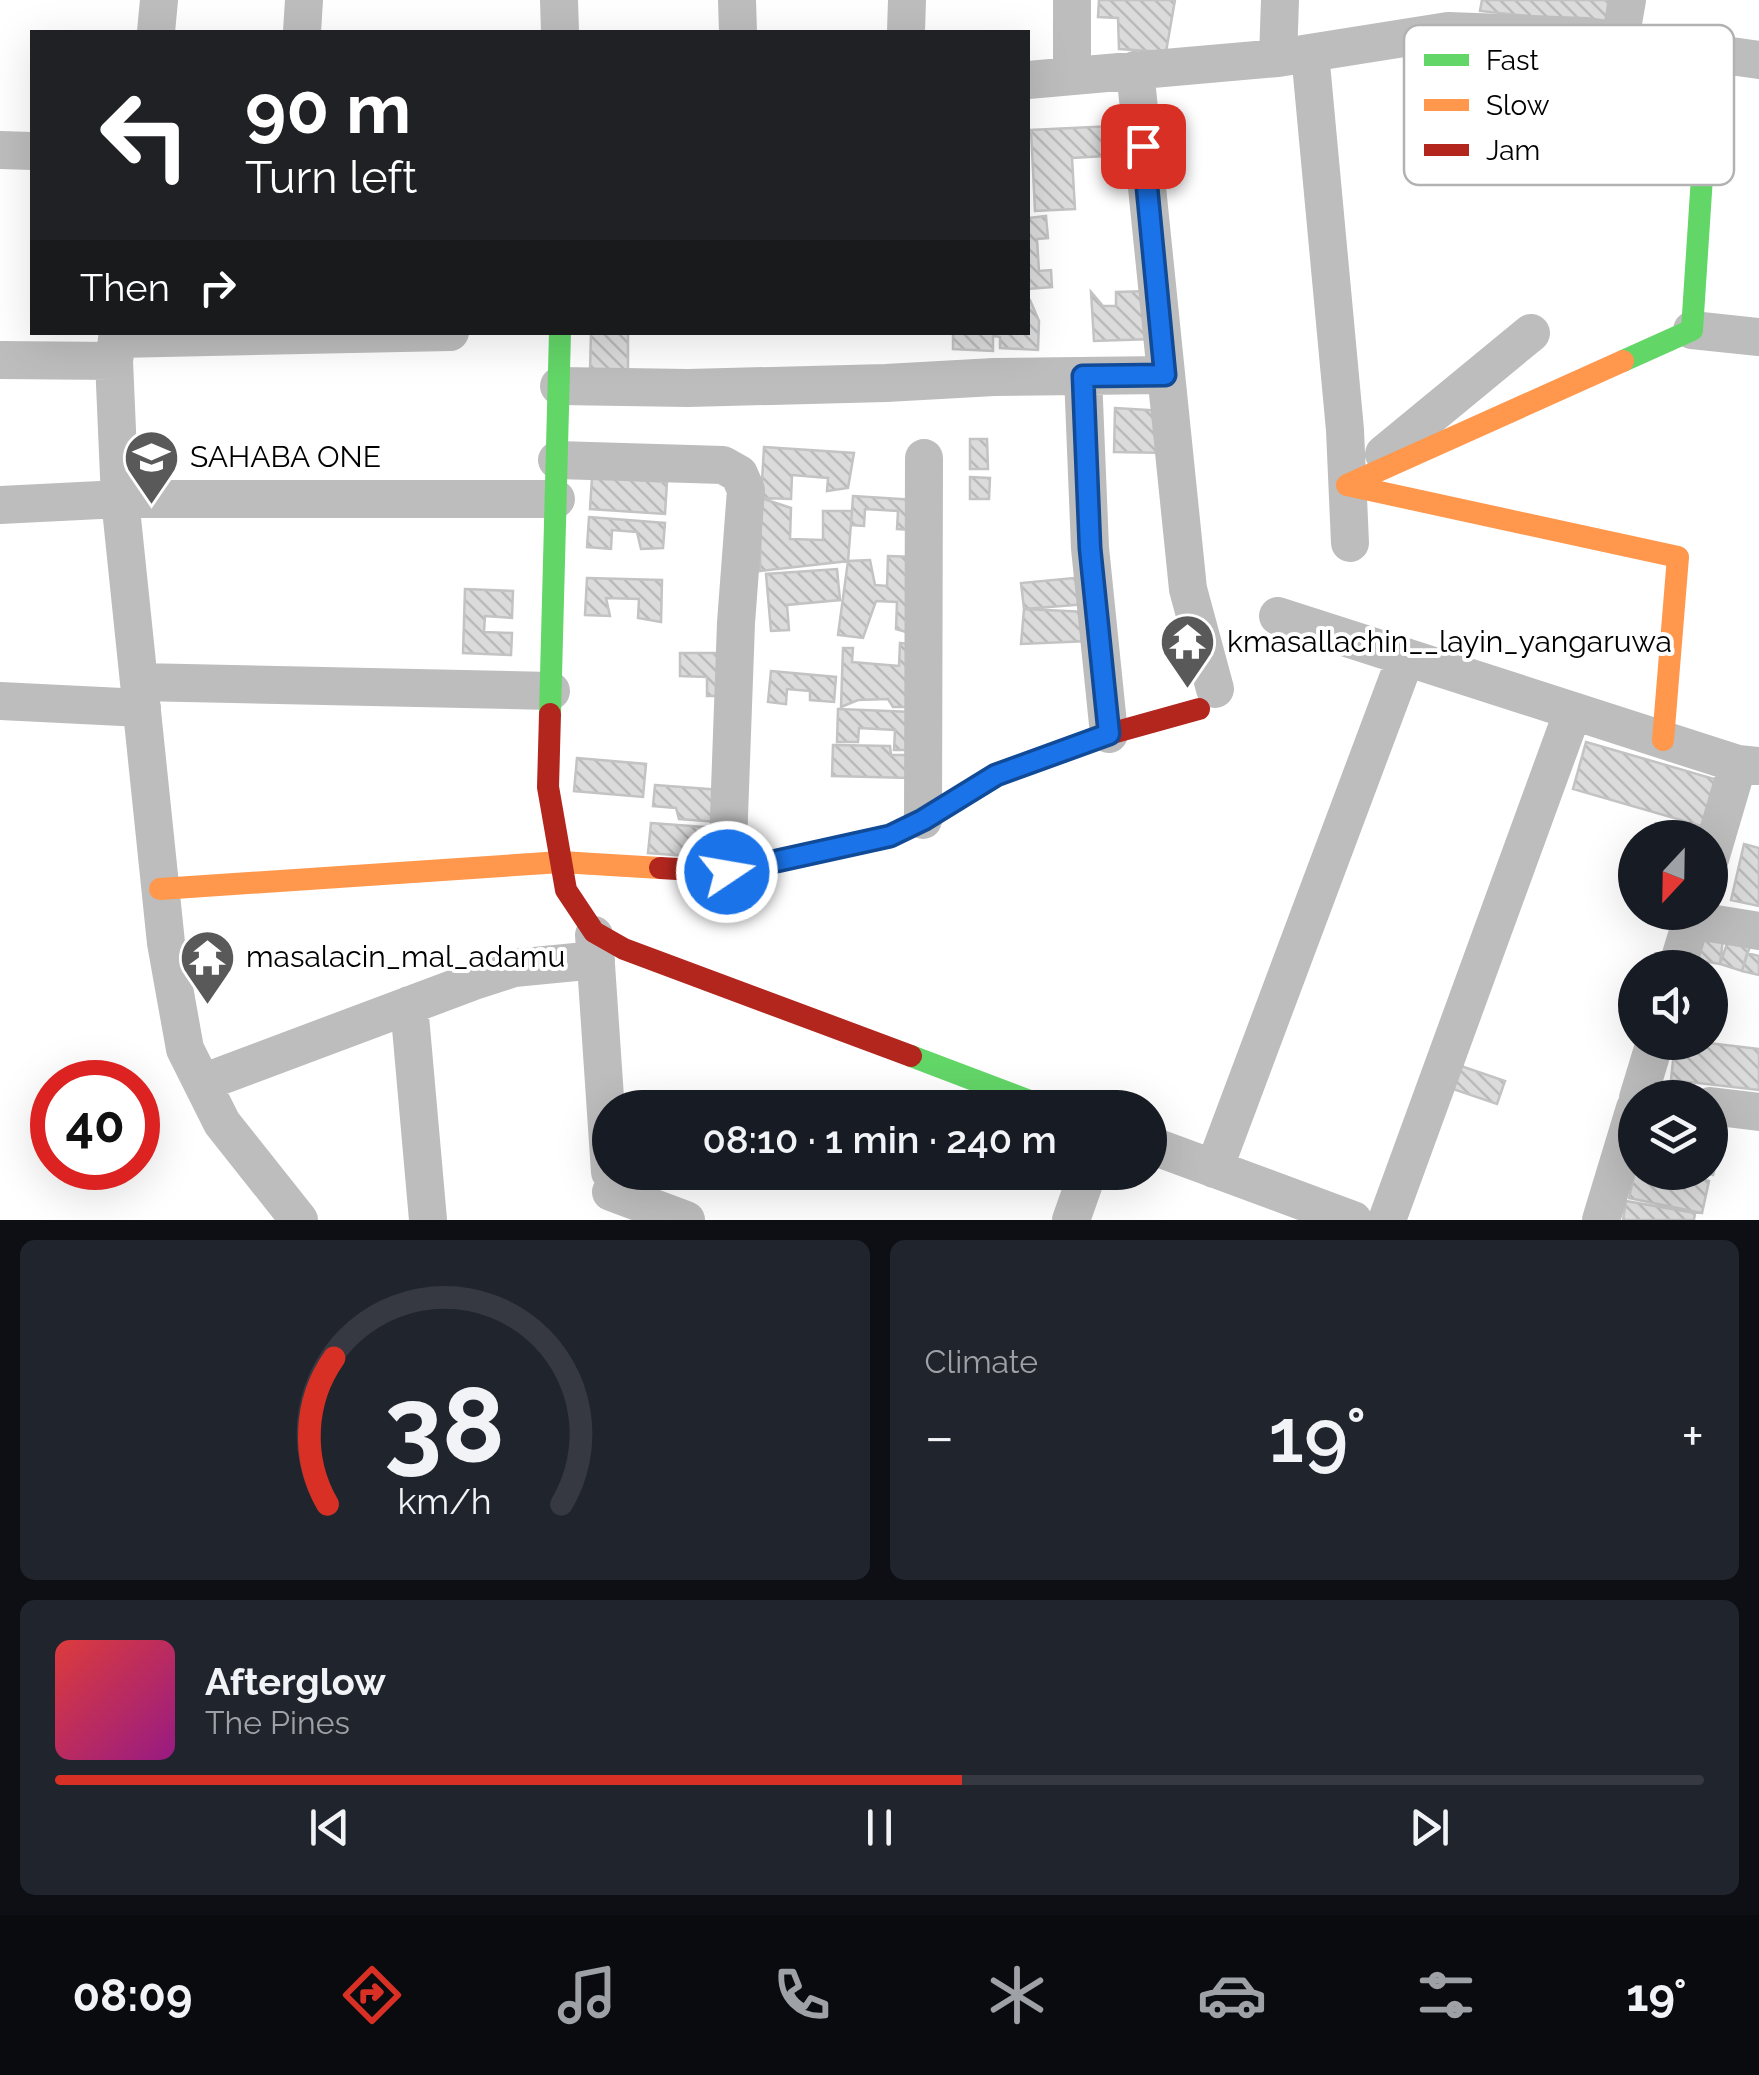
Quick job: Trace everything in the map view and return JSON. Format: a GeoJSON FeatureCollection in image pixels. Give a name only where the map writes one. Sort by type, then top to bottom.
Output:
{"type":"FeatureCollection","features":[{"type":"Feature","properties":{"kind":"street"},"geometry":{"type":"LineString","coordinates":[[156,30],[160,0]]}},
{"type":"Feature","properties":{"kind":"street"},"geometry":{"type":"LineString","coordinates":[[302,30],[304,0]]}},
{"type":"Feature","properties":{"kind":"street"},"geometry":{"type":"LineString","coordinates":[[558,0],[560,30]]}},
{"type":"Feature","properties":{"kind":"street"},"geometry":{"type":"LineString","coordinates":[[737,0],[738,30]]}},
{"type":"Feature","properties":{"kind":"street"},"geometry":{"type":"LineString","coordinates":[[906,30],[907,0]]}},
{"type":"Feature","properties":{"kind":"street"},"geometry":{"type":"LineString","coordinates":[[1072,0],[1072,75]]}},
{"type":"Feature","properties":{"kind":"street"},"geometry":{"type":"LineString","coordinates":[[1280,0],[1294,55],[1345,430],[1350,543]]}},
{"type":"Feature","properties":{"kind":"street"},"geometry":{"type":"LineString","coordinates":[[1623,25],[1627,0]]}},
{"type":"Feature","properties":{"kind":"street"},"geometry":{"type":"LineString","coordinates":[[1415,25],[1451,16],[1512,25]]}},
{"type":"Feature","properties":{"kind":"street"},"geometry":{"type":"LineString","coordinates":[[1030,80],[1294,55],[1404,28]]}},
{"type":"Feature","properties":{"kind":"street"},"geometry":{"type":"LineString","coordinates":[[1734,57],[1759,60]]}},
{"type":"Feature","properties":{"kind":"street"},"geometry":{"type":"LineString","coordinates":[[160,889],[562,862],[727,872],[890,836],[996,775],[1207,699],[1188,589],[1136,70]]}},
{"type":"Feature","properties":{"kind":"street"},"geometry":{"type":"LineString","coordinates":[[0,150],[30,151]]}},
{"type":"Feature","properties":{"kind":"street"},"geometry":{"type":"LineString","coordinates":[[1692,330],[1701,185]]}},
{"type":"Feature","properties":{"kind":"street"},"geometry":{"type":"LineString","coordinates":[[1347,484],[1692,330],[1759,337]]}},
{"type":"Feature","properties":{"kind":"street"},"geometry":{"type":"LineString","coordinates":[[1347,484],[1531,333]]}},
{"type":"Feature","properties":{"kind":"street"},"geometry":{"type":"LineString","coordinates":[[0,360],[116,344],[366,335]]}},
{"type":"Feature","properties":{"kind":"street"},"geometry":{"type":"LineString","coordinates":[[560,335],[548,787],[566,890],[595,946],[604,1090]]}},
{"type":"Feature","properties":{"kind":"street"},"geometry":{"type":"LineString","coordinates":[[116,344],[120,499],[166,943],[185,1050],[222,1124],[300,1220]]}},
{"type":"Feature","properties":{"kind":"street"},"geometry":{"type":"LineString","coordinates":[[558,386],[886,384],[994,377],[1165,375]]}},
{"type":"Feature","properties":{"kind":"street"},"geometry":{"type":"LineString","coordinates":[[1083,376],[1090,548],[1109,734]]}},
{"type":"Feature","properties":{"kind":"street"},"geometry":{"type":"LineString","coordinates":[[923,820],[924,458]]}},
{"type":"Feature","properties":{"kind":"street"},"geometry":{"type":"LineString","coordinates":[[557,460],[724,465],[739,474],[746,490],[736,624],[727,872]]}},
{"type":"Feature","properties":{"kind":"street"},"geometry":{"type":"LineString","coordinates":[[1347,484],[1678,557]]}},
{"type":"Feature","properties":{"kind":"street"},"geometry":{"type":"LineString","coordinates":[[1416,489],[1678,557]]}},
{"type":"Feature","properties":{"kind":"street"},"geometry":{"type":"LineString","coordinates":[[0,506],[120,499],[556,499]]}},
{"type":"Feature","properties":{"kind":"street"},"geometry":{"type":"LineString","coordinates":[[1664,740],[1678,557]]}},
{"type":"Feature","properties":{"kind":"street"},"geometry":{"type":"LineString","coordinates":[[1278,616],[1749,765],[1726,820]]}},
{"type":"Feature","properties":{"kind":"street"},"geometry":{"type":"LineString","coordinates":[[1214,1169],[1406,657]]}},
{"type":"Feature","properties":{"kind":"street"},"geometry":{"type":"LineString","coordinates":[[0,701],[140,695],[551,691]]}},
{"type":"Feature","properties":{"kind":"street"},"geometry":{"type":"LineString","coordinates":[[1387,1220],[1573,711]]}},
{"type":"Feature","properties":{"kind":"street"},"geometry":{"type":"LineString","coordinates":[[1728,924],[1759,931]]}},
{"type":"Feature","properties":{"kind":"street"},"geometry":{"type":"LineString","coordinates":[[202,1084],[514,968],[595,946],[624,949],[1000,1090]]}},
{"type":"Feature","properties":{"kind":"street"},"geometry":{"type":"LineString","coordinates":[[409,1005],[428,1220]]}},
{"type":"Feature","properties":{"kind":"street"},"geometry":{"type":"LineString","coordinates":[[1728,1108],[1759,1112]]}},
{"type":"Feature","properties":{"kind":"street"},"geometry":{"type":"LineString","coordinates":[[1167,1151],[1353,1220]]}},
{"type":"Feature","properties":{"kind":"street"},"geometry":{"type":"LineString","coordinates":[[1602,1220],[1618,1166]]}},
{"type":"Feature","properties":{"kind":"street"},"geometry":{"type":"LineString","coordinates":[[613,1190],[686,1220]]}},
{"type":"Feature","properties":{"kind":"street"},"geometry":{"type":"LineString","coordinates":[[1071,1220],[1082,1190]]}},
{"type":"Feature","properties":{"kind":"building"},"geometry":{"type":"Polygon","coordinates":[[[1099,0],[1175,0],[1166,52],[1119,49],[1118,18],[1098,17],[1099,0]]]}},
{"type":"Feature","properties":{"kind":"building"},"geometry":{"type":"Polygon","coordinates":[[[1482,0],[1611,0],[1606,24],[1480,11],[1482,0]]]}},
{"type":"Feature","properties":{"kind":"building"},"geometry":{"type":"Polygon","coordinates":[[[1133,125],[1136,184],[1124,185],[1123,155],[1072,158],[1075,209],[1035,211],[1031,130],[1133,125]]]}},
{"type":"Feature","properties":{"kind":"building"},"geometry":{"type":"Polygon","coordinates":[[[1046,216],[1048,238],[1037,239],[1039,271],[1051,270],[1052,287],[1030,289],[1030,218],[1046,216]]]}},
{"type":"Feature","properties":{"kind":"building"},"geometry":{"type":"Polygon","coordinates":[[[1151,291],[1153,339],[1094,341],[1091,292],[1103,306],[1116,306],[1116,292],[1151,291]]]}},
{"type":"Feature","properties":{"kind":"building"},"geometry":{"type":"Polygon","coordinates":[[[1030,300],[1039,321],[1038,350],[1000,348],[1000,337],[993,336],[993,351],[953,349],[953,335],[1030,335],[1030,300]]]}},
{"type":"Feature","properties":{"kind":"building"},"geometry":{"type":"Polygon","coordinates":[[[591,335],[628,335],[628,372],[590,371],[591,335]]]}},
{"type":"Feature","properties":{"kind":"building"},"geometry":{"type":"Polygon","coordinates":[[[1115,408],[1164,411],[1169,453],[1114,452],[1115,408]]]}},
{"type":"Feature","properties":{"kind":"building"},"geometry":{"type":"Polygon","coordinates":[[[970,439],[987,439],[988,469],[970,469],[970,439]]]}},
{"type":"Feature","properties":{"kind":"building"},"geometry":{"type":"Polygon","coordinates":[[[764,447],[854,453],[848,488],[827,491],[828,478],[792,475],[791,499],[761,498],[764,447]]]}},
{"type":"Feature","properties":{"kind":"building"},"geometry":{"type":"Polygon","coordinates":[[[592,477],[667,482],[665,514],[590,509],[592,477]]]}},
{"type":"Feature","properties":{"kind":"building"},"geometry":{"type":"Polygon","coordinates":[[[970,477],[990,478],[989,499],[970,499],[970,477]]]}},
{"type":"Feature","properties":{"kind":"building"},"geometry":{"type":"Polygon","coordinates":[[[853,496],[915,500],[913,530],[897,529],[898,511],[865,509],[864,526],[851,525],[853,496]]]}},
{"type":"Feature","properties":{"kind":"building"},"geometry":{"type":"Polygon","coordinates":[[[761,498],[791,508],[790,539],[823,540],[823,511],[852,511],[848,561],[760,571],[761,498]]]}},
{"type":"Feature","properties":{"kind":"building"},"geometry":{"type":"Polygon","coordinates":[[[589,517],[665,523],[663,548],[641,549],[637,532],[612,530],[611,549],[587,547],[589,517]]]}},
{"type":"Feature","properties":{"kind":"building"},"geometry":{"type":"Polygon","coordinates":[[[888,556],[916,557],[913,634],[896,629],[897,602],[876,601],[863,638],[838,635],[848,561],[870,560],[875,585],[887,586],[888,556]]]}},
{"type":"Feature","properties":{"kind":"building"},"geometry":{"type":"Polygon","coordinates":[[[837,569],[840,600],[787,605],[789,630],[771,631],[766,574],[837,569]]]}},
{"type":"Feature","properties":{"kind":"building"},"geometry":{"type":"Polygon","coordinates":[[[1084,577],[1087,604],[1024,609],[1021,583],[1084,577]]]}},
{"type":"Feature","properties":{"kind":"building"},"geometry":{"type":"Polygon","coordinates":[[[587,578],[662,580],[661,622],[638,618],[639,599],[606,598],[610,616],[585,615],[587,578]]]}},
{"type":"Feature","properties":{"kind":"building"},"geometry":{"type":"Polygon","coordinates":[[[465,589],[513,591],[512,618],[485,616],[484,632],[512,633],[511,655],[463,653],[465,589]]]}},
{"type":"Feature","properties":{"kind":"building"},"geometry":{"type":"Polygon","coordinates":[[[1024,609],[1087,612],[1089,641],[1021,644],[1024,609]]]}},
{"type":"Feature","properties":{"kind":"building"},"geometry":{"type":"Polygon","coordinates":[[[900,643],[910,644],[906,707],[893,707],[888,699],[858,700],[841,707],[843,648],[853,648],[852,662],[899,666],[900,643]]]}},
{"type":"Feature","properties":{"kind":"building"},"geometry":{"type":"Polygon","coordinates":[[[680,653],[717,653],[729,696],[707,696],[707,677],[680,676],[680,653]]]}},
{"type":"Feature","properties":{"kind":"building"},"geometry":{"type":"Polygon","coordinates":[[[771,671],[836,677],[834,702],[810,700],[810,691],[787,689],[786,704],[768,702],[771,671]]]}},
{"type":"Feature","properties":{"kind":"building"},"geometry":{"type":"Polygon","coordinates":[[[838,709],[913,712],[911,750],[894,750],[895,730],[859,728],[858,742],[837,742],[838,709]]]}},
{"type":"Feature","properties":{"kind":"building"},"geometry":{"type":"Polygon","coordinates":[[[1586,742],[1718,780],[1707,820],[1681,820],[1573,789],[1586,742]]]}},
{"type":"Feature","properties":{"kind":"building"},"geometry":{"type":"Polygon","coordinates":[[[833,745],[890,746],[891,755],[911,755],[910,778],[832,776],[833,745]]]}},
{"type":"Feature","properties":{"kind":"building"},"geometry":{"type":"Polygon","coordinates":[[[577,758],[646,764],[643,797],[574,791],[577,758]]]}},
{"type":"Feature","properties":{"kind":"building"},"geometry":{"type":"Polygon","coordinates":[[[655,785],[721,790],[718,822],[679,819],[676,808],[653,806],[655,785]]]}},
{"type":"Feature","properties":{"kind":"building"},"geometry":{"type":"Polygon","coordinates":[[[651,823],[717,828],[714,858],[648,853],[651,823]]]}},
{"type":"Feature","properties":{"kind":"building"},"geometry":{"type":"Polygon","coordinates":[[[1744,844],[1759,848],[1759,906],[1731,900],[1744,844]]]}},
{"type":"Feature","properties":{"kind":"building"},"geometry":{"type":"Polygon","coordinates":[[[1704,933],[1723,939],[1722,950],[1700,950],[1704,933]]]}},
{"type":"Feature","properties":{"kind":"building"},"geometry":{"type":"Polygon","coordinates":[[[1730,935],[1751,943],[1742,971],[1728,967],[1728,950],[1725,950],[1730,935]]]}},
{"type":"Feature","properties":{"kind":"building"},"geometry":{"type":"Polygon","coordinates":[[[1747,953],[1759,956],[1759,975],[1742,971],[1747,953]]]}},
{"type":"Feature","properties":{"kind":"building"},"geometry":{"type":"Polygon","coordinates":[[[1728,1045],[1759,1049],[1759,1090],[1728,1086],[1728,1080],[1671,1080],[1673,1060],[1728,1060],[1728,1045]]]}},
{"type":"Feature","properties":{"kind":"building"},"geometry":{"type":"Polygon","coordinates":[[[1458,1065],[1505,1081],[1497,1104],[1450,1088],[1458,1065]]]}},
{"type":"Feature","properties":{"kind":"building"},"geometry":{"type":"Polygon","coordinates":[[[1631,1190],[1707,1190],[1702,1213],[1629,1198],[1631,1190]]]}},
{"type":"Feature","properties":{"kind":"building"},"geometry":{"type":"Polygon","coordinates":[[[1626,1201],[1695,1213],[1694,1220],[1623,1220],[1626,1201]]]}},
{"type":"Feature","properties":{"kind":"traffic: fast"},"geometry":{"type":"LineString","coordinates":[[1623,361],[1692,330],[1701,185]]}},
{"type":"Feature","properties":{"kind":"traffic: fast"},"geometry":{"type":"LineString","coordinates":[[550,714],[560,335]]}},
{"type":"Feature","properties":{"kind":"traffic: fast"},"geometry":{"type":"LineString","coordinates":[[911,1056],[1001,1090]]}},
{"type":"Feature","properties":{"kind":"traffic: slow"},"geometry":{"type":"LineString","coordinates":[[1623,361],[1347,485],[1678,557],[1663,740]]}},
{"type":"Feature","properties":{"kind":"traffic: slow"},"geometry":{"type":"LineString","coordinates":[[160,889],[561,862],[660,868]]}},
{"type":"Feature","properties":{"kind":"traffic: jam"},"geometry":{"type":"LineString","coordinates":[[660,868],[727,872],[890,836],[996,775],[1109,734],[1199,709]]}},
{"type":"Feature","properties":{"kind":"traffic: jam"},"geometry":{"type":"LineString","coordinates":[[550,714],[548,787],[566,890],[594,932],[624,949],[911,1056]]}},
{"type":"Feature","properties":{"kind":"place","name":"SAHABA ONE"},"geometry":{"type":"Point","coordinates":[151,506]}},
{"type":"Feature","properties":{"kind":"place","name":"kmasallachin__layin_yangaruwa"},"geometry":{"type":"Point","coordinates":[1188,691]}},
{"type":"Feature","properties":{"kind":"place","name":"masalacin_mal_adamu"},"geometry":{"type":"Point","coordinates":[207,1006]}},
{"type":"Feature","properties":{"kind":"route"},"geometry":{"type":"LineString","coordinates":[[727,872],[890,836],[996,775],[1109,734],[1090,548],[1083,376],[1165,375],[1143,146]]}}]}
